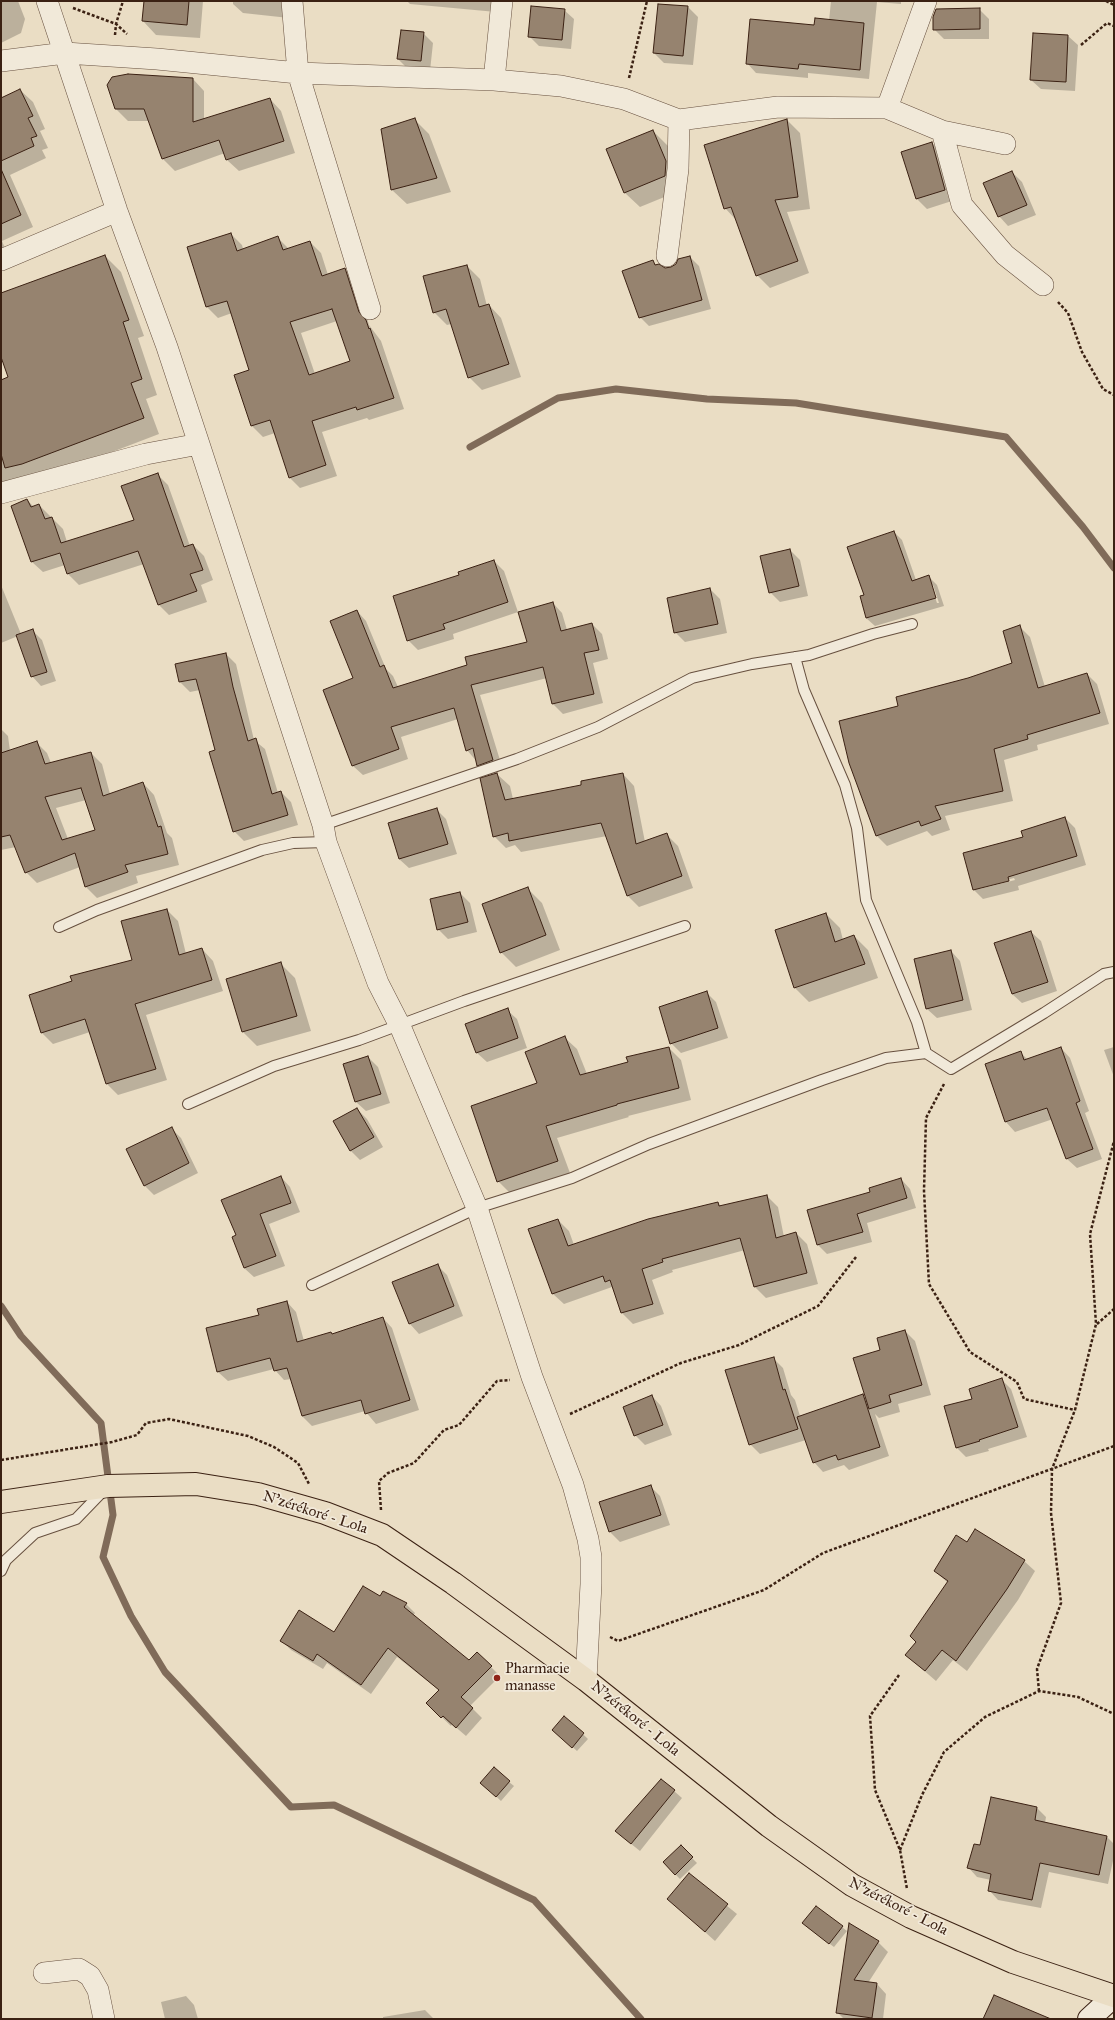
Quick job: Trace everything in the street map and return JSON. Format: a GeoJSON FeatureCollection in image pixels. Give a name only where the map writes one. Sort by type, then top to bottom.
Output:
{"type":"FeatureCollection","features":[{"type":"Feature","properties":{"kind":"highway","name":"N'zérékoré - Lola"},"geometry":{"type":"LineString","coordinates":[[1,1502],[108,1486],[196,1484],[258,1494],[325,1513],[382,1535],[453,1583],[586,1680],[776,1831],[852,1885],[911,1917],[1013,1962],[1114,1996]]}},
{"type":"Feature","properties":{"kind":"street"},"geometry":{"type":"LineString","coordinates":[[47,1],[117,211],[167,347],[325,834],[378,982],[400,1026],[477,1208],[532,1377],[573,1485],[588,1539],[591,1584],[586,1680]]}},
{"type":"Feature","properties":{"kind":"street"},"geometry":{"type":"LineString","coordinates":[[292,1],[298,73],[370,309]]}},
{"type":"Feature","properties":{"kind":"street"},"geometry":{"type":"LineString","coordinates":[[494,80],[502,1]]}},
{"type":"Feature","properties":{"kind":"street"},"geometry":{"type":"LineString","coordinates":[[887,108],[926,1]]}},
{"type":"Feature","properties":{"kind":"street"},"geometry":{"type":"LineString","coordinates":[[1,61],[65,53],[114,55],[298,73],[494,80],[561,86],[624,100],[679,120],[778,107],[887,108],[942,131],[1005,144]]}},
{"type":"Feature","properties":{"kind":"street"},"geometry":{"type":"LineString","coordinates":[[667,256],[678,169],[679,120]]}},
{"type":"Feature","properties":{"kind":"street"},"geometry":{"type":"LineString","coordinates":[[942,131],[962,205],[1005,255],[1043,285]]}},
{"type":"Feature","properties":{"kind":"street"},"geometry":{"type":"LineString","coordinates":[[1,260],[117,211]]}},
{"type":"Feature","properties":{"kind":"street"},"geometry":{"type":"LineString","coordinates":[[1,494],[146,454],[199,444]]}},
{"type":"Feature","properties":{"kind":"street"},"geometry":{"type":"LineString","coordinates":[[44,1973],[79,1969],[90,1976],[98,1990],[104,2019]]}},
{"type":"Feature","properties":{"kind":"street"},"geometry":{"type":"LineString","coordinates":[[1089,2019],[1114,1996]]}},
{"type":"Feature","properties":{"kind":"lane"},"geometry":{"type":"LineString","coordinates":[[59,927],[98,910],[262,850],[325,834],[517,759],[598,727],[692,678],[752,664],[809,655],[873,634],[912,624]]}},
{"type":"Feature","properties":{"kind":"lane"},"geometry":{"type":"LineString","coordinates":[[795,657],[804,690],[845,785],[857,828],[866,900],[916,1022],[926,1053],[951,1069],[1044,1013],[1104,974],[1114,972]]}},
{"type":"Feature","properties":{"kind":"lane"},"geometry":{"type":"LineString","coordinates":[[188,1104],[274,1066],[359,1040],[400,1026],[464,1000],[685,926]]}},
{"type":"Feature","properties":{"kind":"lane"},"geometry":{"type":"LineString","coordinates":[[312,1285],[477,1208],[572,1178],[649,1144],[822,1080],[886,1058],[926,1053]]}},
{"type":"Feature","properties":{"kind":"lane"},"geometry":{"type":"LineString","coordinates":[[1,1571],[6,1560],[35,1533],[76,1519],[108,1486]]}},
{"type":"Feature","properties":{"kind":"path"},"geometry":{"type":"LineString","coordinates":[[114,55],[116,24],[123,1]]}},
{"type":"Feature","properties":{"kind":"path"},"geometry":{"type":"LineString","coordinates":[[624,100],[647,1]]}},
{"type":"Feature","properties":{"kind":"path"},"geometry":{"type":"LineString","coordinates":[[1106,1],[1114,5]]}},
{"type":"Feature","properties":{"kind":"path"},"geometry":{"type":"LineString","coordinates":[[69,6],[116,24],[157,59]]}},
{"type":"Feature","properties":{"kind":"path"},"geometry":{"type":"LineString","coordinates":[[1081,44],[1107,24],[1114,26]]}},
{"type":"Feature","properties":{"kind":"path"},"geometry":{"type":"LineString","coordinates":[[1043,285],[1068,313],[1082,352],[1103,389],[1114,395]]}},
{"type":"Feature","properties":{"kind":"path"},"geometry":{"type":"LineString","coordinates":[[951,1069],[926,1118],[924,1191],[929,1284],[970,1352],[1017,1382],[1024,1399],[1075,1410]]}},
{"type":"Feature","properties":{"kind":"path"},"geometry":{"type":"LineString","coordinates":[[1039,1691],[1036,1669],[1061,1603],[1051,1513],[1052,1469],[1075,1410],[1096,1324],[1090,1234],[1114,1141]]}},
{"type":"Feature","properties":{"kind":"path"},"geometry":{"type":"LineString","coordinates":[[550,1423],[681,1363],[740,1345],[818,1306],[856,1257]]}},
{"type":"Feature","properties":{"kind":"path"},"geometry":{"type":"LineString","coordinates":[[1096,1324],[1114,1309]]}},
{"type":"Feature","properties":{"kind":"path"},"geometry":{"type":"LineString","coordinates":[[382,1535],[379,1481],[388,1473],[414,1463],[444,1430],[459,1425],[497,1381],[532,1377]]}},
{"type":"Feature","properties":{"kind":"path"},"geometry":{"type":"LineString","coordinates":[[1,1460],[112,1442],[137,1434],[146,1423],[169,1419],[248,1436],[274,1447],[298,1463],[325,1513]]}},
{"type":"Feature","properties":{"kind":"path"},"geometry":{"type":"LineString","coordinates":[[588,1628],[618,1641],[674,1623],[764,1590],[823,1553],[1114,1446]]}},
{"type":"Feature","properties":{"kind":"path"},"geometry":{"type":"LineString","coordinates":[[900,1676],[870,1716],[875,1790],[900,1850],[911,1917]]}},
{"type":"Feature","properties":{"kind":"path"},"geometry":{"type":"LineString","coordinates":[[900,1850],[922,1795],[944,1752],[985,1717],[1039,1691],[1078,1697],[1114,1714]]}},
{"type":"Feature","properties":{"kind":"building"},"geometry":{"type":"Polygon","coordinates":[[[144,1],[189,1],[187,25],[142,21],[144,1]]]}},
{"type":"Feature","properties":{"kind":"building"},"geometry":{"type":"Polygon","coordinates":[[[658,4],[688,6],[683,56],[653,53],[658,4]]]}},
{"type":"Feature","properties":{"kind":"building"},"geometry":{"type":"Polygon","coordinates":[[[531,6],[565,9],[562,40],[528,37],[531,6]]]}},
{"type":"Feature","properties":{"kind":"building"},"geometry":{"type":"Polygon","coordinates":[[[980,8],[980,29],[933,30],[933,17],[936,9],[980,8]]]}},
{"type":"Feature","properties":{"kind":"building"},"geometry":{"type":"Polygon","coordinates":[[[815,18],[864,23],[860,70],[799,64],[798,69],[746,64],[750,19],[814,25],[815,18]]]}},
{"type":"Feature","properties":{"kind":"building"},"geometry":{"type":"Polygon","coordinates":[[[401,30],[424,32],[421,61],[397,59],[401,30]]]}},
{"type":"Feature","properties":{"kind":"building"},"geometry":{"type":"Polygon","coordinates":[[[1033,33],[1068,35],[1066,82],[1030,80],[1033,33]]]}},
{"type":"Feature","properties":{"kind":"building"},"geometry":{"type":"Polygon","coordinates":[[[128,74],[193,78],[193,122],[270,98],[284,141],[226,160],[219,140],[162,159],[144,109],[115,109],[107,85],[112,77],[128,74]]]}},
{"type":"Feature","properties":{"kind":"building"},"geometry":{"type":"Polygon","coordinates":[[[20,89],[33,116],[28,118],[37,136],[31,138],[34,146],[1,161],[1,98],[20,89]]]}},
{"type":"Feature","properties":{"kind":"building"},"geometry":{"type":"Polygon","coordinates":[[[415,118],[437,178],[391,190],[381,129],[415,118]]]}},
{"type":"Feature","properties":{"kind":"building"},"geometry":{"type":"Polygon","coordinates":[[[787,119],[798,197],[775,200],[798,261],[756,276],[731,207],[724,209],[704,145],[787,119]]]}},
{"type":"Feature","properties":{"kind":"building"},"geometry":{"type":"Polygon","coordinates":[[[653,130],[666,161],[665,176],[624,193],[606,149],[653,130]]]}},
{"type":"Feature","properties":{"kind":"building"},"geometry":{"type":"Polygon","coordinates":[[[932,142],[945,190],[916,199],[901,152],[932,142]]]}},
{"type":"Feature","properties":{"kind":"building"},"geometry":{"type":"Polygon","coordinates":[[[1,169],[21,215],[1,224],[1,169]]]}},
{"type":"Feature","properties":{"kind":"building"},"geometry":{"type":"Polygon","coordinates":[[[1012,171],[1027,205],[998,217],[983,183],[1012,171]]]}},
{"type":"Feature","properties":{"kind":"building"},"geometry":{"type":"Polygon","coordinates":[[[231,233],[237,251],[278,236],[283,250],[310,241],[322,276],[345,268],[359,312],[366,320],[369,329],[370,328],[394,398],[357,410],[356,407],[312,421],[326,465],[289,478],[270,420],[251,426],[234,375],[249,370],[227,301],[206,307],[187,247],[231,233]],[[332,309],[290,322],[309,375],[350,361],[332,309]]]}},
{"type":"Feature","properties":{"kind":"building"},"geometry":{"type":"Polygon","coordinates":[[[105,255],[129,320],[123,322],[142,379],[131,383],[144,418],[22,464],[5,468],[1,454],[1,380],[8,377],[1,357],[1,293],[105,255]]]}},
{"type":"Feature","properties":{"kind":"building"},"geometry":{"type":"Polygon","coordinates":[[[690,256],[702,300],[639,318],[622,271],[653,260],[655,265],[659,264],[665,268],[671,267],[676,264],[678,259],[690,256]]]}},
{"type":"Feature","properties":{"kind":"building"},"geometry":{"type":"Polygon","coordinates":[[[467,265],[479,307],[489,304],[509,364],[468,378],[446,309],[433,313],[423,276],[467,265]]]}},
{"type":"Feature","properties":{"kind":"building"},"geometry":{"type":"Polygon","coordinates":[[[158,473],[184,547],[193,544],[203,570],[190,574],[197,591],[158,605],[138,551],[67,574],[60,553],[31,562],[11,506],[27,499],[31,507],[39,504],[45,519],[52,517],[61,543],[134,520],[121,486],[158,473]]]}},
{"type":"Feature","properties":{"kind":"building"},"geometry":{"type":"Polygon","coordinates":[[[894,531],[912,581],[929,575],[936,598],[866,618],[860,596],[864,595],[847,547],[894,531]]]}},
{"type":"Feature","properties":{"kind":"building"},"geometry":{"type":"Polygon","coordinates":[[[790,549],[799,586],[769,593],[760,556],[790,549]]]}},
{"type":"Feature","properties":{"kind":"building"},"geometry":{"type":"Polygon","coordinates":[[[494,560],[508,602],[443,624],[445,629],[407,641],[393,596],[459,575],[458,572],[494,560]]]}},
{"type":"Feature","properties":{"kind":"building"},"geometry":{"type":"Polygon","coordinates":[[[710,588],[718,624],[674,633],[667,598],[710,588]]]}},
{"type":"Feature","properties":{"kind":"building"},"geometry":{"type":"Polygon","coordinates":[[[553,602],[561,631],[592,623],[599,650],[584,653],[594,694],[552,704],[543,667],[471,685],[493,760],[477,766],[473,748],[466,751],[454,708],[391,727],[399,749],[352,766],[323,690],[353,678],[330,621],[357,610],[380,667],[384,665],[393,688],[467,665],[465,657],[527,642],[518,612],[553,602]]]}},
{"type":"Feature","properties":{"kind":"building"},"geometry":{"type":"Polygon","coordinates":[[[1020,625],[1038,688],[1087,673],[1100,713],[1027,735],[1028,739],[994,749],[1003,791],[935,806],[941,819],[921,826],[919,821],[876,836],[849,763],[839,721],[898,706],[896,697],[968,678],[1012,663],[1003,631],[1020,625]]]}},
{"type":"Feature","properties":{"kind":"building"},"geometry":{"type":"Polygon","coordinates":[[[33,629],[47,672],[31,677],[16,635],[33,629]]]}},
{"type":"Feature","properties":{"kind":"building"},"geometry":{"type":"Polygon","coordinates":[[[226,653],[233,687],[248,741],[256,738],[272,794],[281,791],[288,815],[233,832],[209,752],[215,750],[196,679],[179,682],[175,664],[226,653]]]}},
{"type":"Feature","properties":{"kind":"building"},"geometry":{"type":"Polygon","coordinates":[[[37,741],[45,764],[91,752],[103,796],[143,782],[158,827],[161,826],[168,854],[125,865],[128,872],[85,887],[75,853],[25,873],[10,835],[1,837],[1,753],[37,741]],[[81,788],[45,797],[62,840],[95,830],[81,788]]]}},
{"type":"Feature","properties":{"kind":"building"},"geometry":{"type":"Polygon","coordinates":[[[497,773],[505,800],[581,785],[581,781],[623,773],[636,844],[667,833],[682,876],[627,896],[601,823],[509,841],[508,833],[493,837],[480,778],[497,773]]]}},
{"type":"Feature","properties":{"kind":"building"},"geometry":{"type":"Polygon","coordinates":[[[437,808],[448,844],[399,859],[388,823],[437,808]]]}},
{"type":"Feature","properties":{"kind":"building"},"geometry":{"type":"Polygon","coordinates":[[[1065,817],[1077,856],[1008,877],[1009,881],[973,890],[963,853],[1023,837],[1021,831],[1065,817]]]}},
{"type":"Feature","properties":{"kind":"building"},"geometry":{"type":"Polygon","coordinates":[[[528,887],[546,935],[500,953],[482,904],[528,887]]]}},
{"type":"Feature","properties":{"kind":"building"},"geometry":{"type":"Polygon","coordinates":[[[460,892],[468,922],[437,930],[430,899],[460,892]]]}},
{"type":"Feature","properties":{"kind":"building"},"geometry":{"type":"Polygon","coordinates":[[[167,909],[179,955],[202,948],[212,980],[135,1004],[156,1069],[106,1084],[85,1019],[41,1033],[29,995],[72,981],[70,976],[132,960],[121,921],[167,909]]]}},
{"type":"Feature","properties":{"kind":"building"},"geometry":{"type":"Polygon","coordinates":[[[826,913],[835,942],[854,935],[865,964],[794,988],[775,930],[826,913]]]}},
{"type":"Feature","properties":{"kind":"building"},"geometry":{"type":"Polygon","coordinates":[[[1031,931],[1048,982],[1012,994],[994,943],[1031,931]]]}},
{"type":"Feature","properties":{"kind":"building"},"geometry":{"type":"Polygon","coordinates":[[[951,950],[963,1000],[926,1009],[914,959],[951,950]]]}},
{"type":"Feature","properties":{"kind":"building"},"geometry":{"type":"Polygon","coordinates":[[[281,962],[297,1016],[242,1032],[226,979],[281,962]]]}},
{"type":"Feature","properties":{"kind":"building"},"geometry":{"type":"Polygon","coordinates":[[[707,991],[718,1028],[670,1044],[659,1007],[707,991]]]}},
{"type":"Feature","properties":{"kind":"building"},"geometry":{"type":"Polygon","coordinates":[[[508,1008],[518,1038],[476,1053],[465,1024],[508,1008]]]}},
{"type":"Feature","properties":{"kind":"building"},"geometry":{"type":"Polygon","coordinates":[[[565,1036],[580,1075],[628,1062],[626,1057],[669,1047],[679,1088],[617,1104],[546,1126],[558,1161],[497,1182],[471,1106],[537,1083],[525,1052],[565,1036]]]}},
{"type":"Feature","properties":{"kind":"building"},"geometry":{"type":"Polygon","coordinates":[[[1061,1047],[1080,1101],[1076,1103],[1093,1149],[1066,1159],[1047,1108],[1005,1122],[985,1064],[1021,1051],[1024,1060],[1061,1047]]]}},
{"type":"Feature","properties":{"kind":"building"},"geometry":{"type":"Polygon","coordinates":[[[368,1056],[381,1094],[355,1102],[343,1064],[368,1056]]]}},
{"type":"Feature","properties":{"kind":"building"},"geometry":{"type":"Polygon","coordinates":[[[357,1108],[374,1137],[350,1151],[333,1121],[357,1108]]]}},
{"type":"Feature","properties":{"kind":"building"},"geometry":{"type":"Polygon","coordinates":[[[172,1127],[189,1163],[144,1186],[126,1149],[172,1127]]]}},
{"type":"Feature","properties":{"kind":"building"},"geometry":{"type":"Polygon","coordinates":[[[281,1176],[291,1203],[260,1214],[276,1256],[244,1268],[232,1237],[236,1235],[221,1200],[281,1176]]]}},
{"type":"Feature","properties":{"kind":"building"},"geometry":{"type":"Polygon","coordinates":[[[901,1178],[907,1198],[857,1214],[863,1232],[817,1245],[807,1210],[870,1192],[869,1188],[901,1178]]]}},
{"type":"Feature","properties":{"kind":"building"},"geometry":{"type":"Polygon","coordinates":[[[767,1195],[776,1238],[796,1232],[807,1273],[754,1287],[740,1238],[662,1259],[663,1262],[642,1269],[653,1304],[621,1313],[610,1280],[605,1282],[603,1276],[552,1294],[528,1229],[558,1219],[568,1246],[648,1219],[718,1202],[719,1206],[767,1195]]]}},
{"type":"Feature","properties":{"kind":"building"},"geometry":{"type":"Polygon","coordinates":[[[438,1264],[454,1306],[409,1324],[392,1282],[438,1264]]]}},
{"type":"Feature","properties":{"kind":"building"},"geometry":{"type":"Polygon","coordinates":[[[287,1301],[297,1342],[331,1332],[332,1334],[383,1317],[410,1400],[365,1414],[361,1400],[302,1416],[287,1368],[274,1371],[270,1358],[217,1372],[206,1328],[259,1315],[257,1309],[287,1301]]]}},
{"type":"Feature","properties":{"kind":"building"},"geometry":{"type":"Polygon","coordinates":[[[905,1330],[922,1385],[889,1395],[891,1402],[869,1409],[853,1358],[880,1350],[877,1338],[905,1330]]]}},
{"type":"Feature","properties":{"kind":"building"},"geometry":{"type":"Polygon","coordinates":[[[774,1357],[783,1390],[785,1389],[798,1429],[749,1445],[725,1370],[774,1357]]]}},
{"type":"Feature","properties":{"kind":"building"},"geometry":{"type":"Polygon","coordinates":[[[1002,1378],[1018,1427],[956,1448],[944,1406],[972,1399],[969,1389],[1002,1378]]]}},
{"type":"Feature","properties":{"kind":"building"},"geometry":{"type":"Polygon","coordinates":[[[863,1394],[880,1447],[838,1460],[836,1455],[813,1463],[797,1417],[863,1394]]]}},
{"type":"Feature","properties":{"kind":"building"},"geometry":{"type":"Polygon","coordinates":[[[652,1395],[663,1425],[634,1436],[623,1407],[652,1395]]]}},
{"type":"Feature","properties":{"kind":"building"},"geometry":{"type":"Polygon","coordinates":[[[651,1485],[661,1515],[609,1532],[599,1502],[651,1485]]]}},
{"type":"Feature","properties":{"kind":"building"},"geometry":{"type":"Polygon","coordinates":[[[975,1529],[1025,1560],[1007,1589],[956,1661],[942,1650],[925,1671],[905,1655],[916,1642],[910,1636],[948,1581],[934,1571],[956,1535],[967,1542],[975,1529]]]}},
{"type":"Feature","properties":{"kind":"building"},"geometry":{"type":"Polygon","coordinates":[[[363,1586],[380,1596],[383,1591],[407,1603],[404,1607],[469,1660],[477,1652],[492,1666],[461,1697],[473,1708],[456,1728],[443,1716],[441,1718],[426,1703],[439,1690],[388,1648],[361,1685],[317,1654],[313,1661],[280,1641],[299,1610],[334,1632],[363,1586]]]}},
{"type":"Feature","properties":{"kind":"building"},"geometry":{"type":"Polygon","coordinates":[[[564,1716],[584,1733],[572,1748],[552,1730],[564,1716]]]}},
{"type":"Feature","properties":{"kind":"building"},"geometry":{"type":"Polygon","coordinates":[[[494,1767],[510,1781],[496,1797],[480,1783],[494,1767]]]}},
{"type":"Feature","properties":{"kind":"building"},"geometry":{"type":"Polygon","coordinates":[[[661,1779],[675,1790],[631,1844],[615,1831],[661,1779]]]}},
{"type":"Feature","properties":{"kind":"building"},"geometry":{"type":"Polygon","coordinates":[[[991,1797],[1037,1807],[1035,1820],[1107,1836],[1099,1875],[1040,1863],[1032,1900],[988,1891],[991,1874],[967,1868],[974,1844],[980,1845],[991,1797]]]}},
{"type":"Feature","properties":{"kind":"building"},"geometry":{"type":"Polygon","coordinates":[[[681,1845],[693,1857],[675,1875],[663,1862],[681,1845]]]}},
{"type":"Feature","properties":{"kind":"building"},"geometry":{"type":"Polygon","coordinates":[[[689,1873],[728,1904],[705,1932],[667,1899],[689,1873]]]}},
{"type":"Feature","properties":{"kind":"building"},"geometry":{"type":"Polygon","coordinates":[[[816,1906],[843,1926],[829,1944],[802,1923],[816,1906]]]}},
{"type":"Feature","properties":{"kind":"building"},"geometry":{"type":"Polygon","coordinates":[[[849,1923],[879,1941],[854,1980],[877,1983],[872,2018],[836,2013],[849,1923]]]}},
{"type":"Feature","properties":{"kind":"building"},"geometry":{"type":"Polygon","coordinates":[[[994,1995],[1051,2019],[983,2019],[994,1995]]]}},
{"type":"Feature","properties":{"kind":"waterway"},"geometry":{"type":"LineString","coordinates":[[470,447],[558,398],[616,389],[707,399],[796,403],[1006,437],[1083,527],[1114,568]]}},
{"type":"Feature","properties":{"kind":"waterway"},"geometry":{"type":"LineString","coordinates":[[1,1306],[21,1336],[101,1423],[113,1515],[103,1557],[131,1616],[165,1672],[291,1807],[334,1805],[534,1900],[641,2019]]}},
{"type":"Feature","properties":{"kind":"place","name":"Pharmacie manasse"},"geometry":{"type":"Point","coordinates":[497,1678]}}]}
